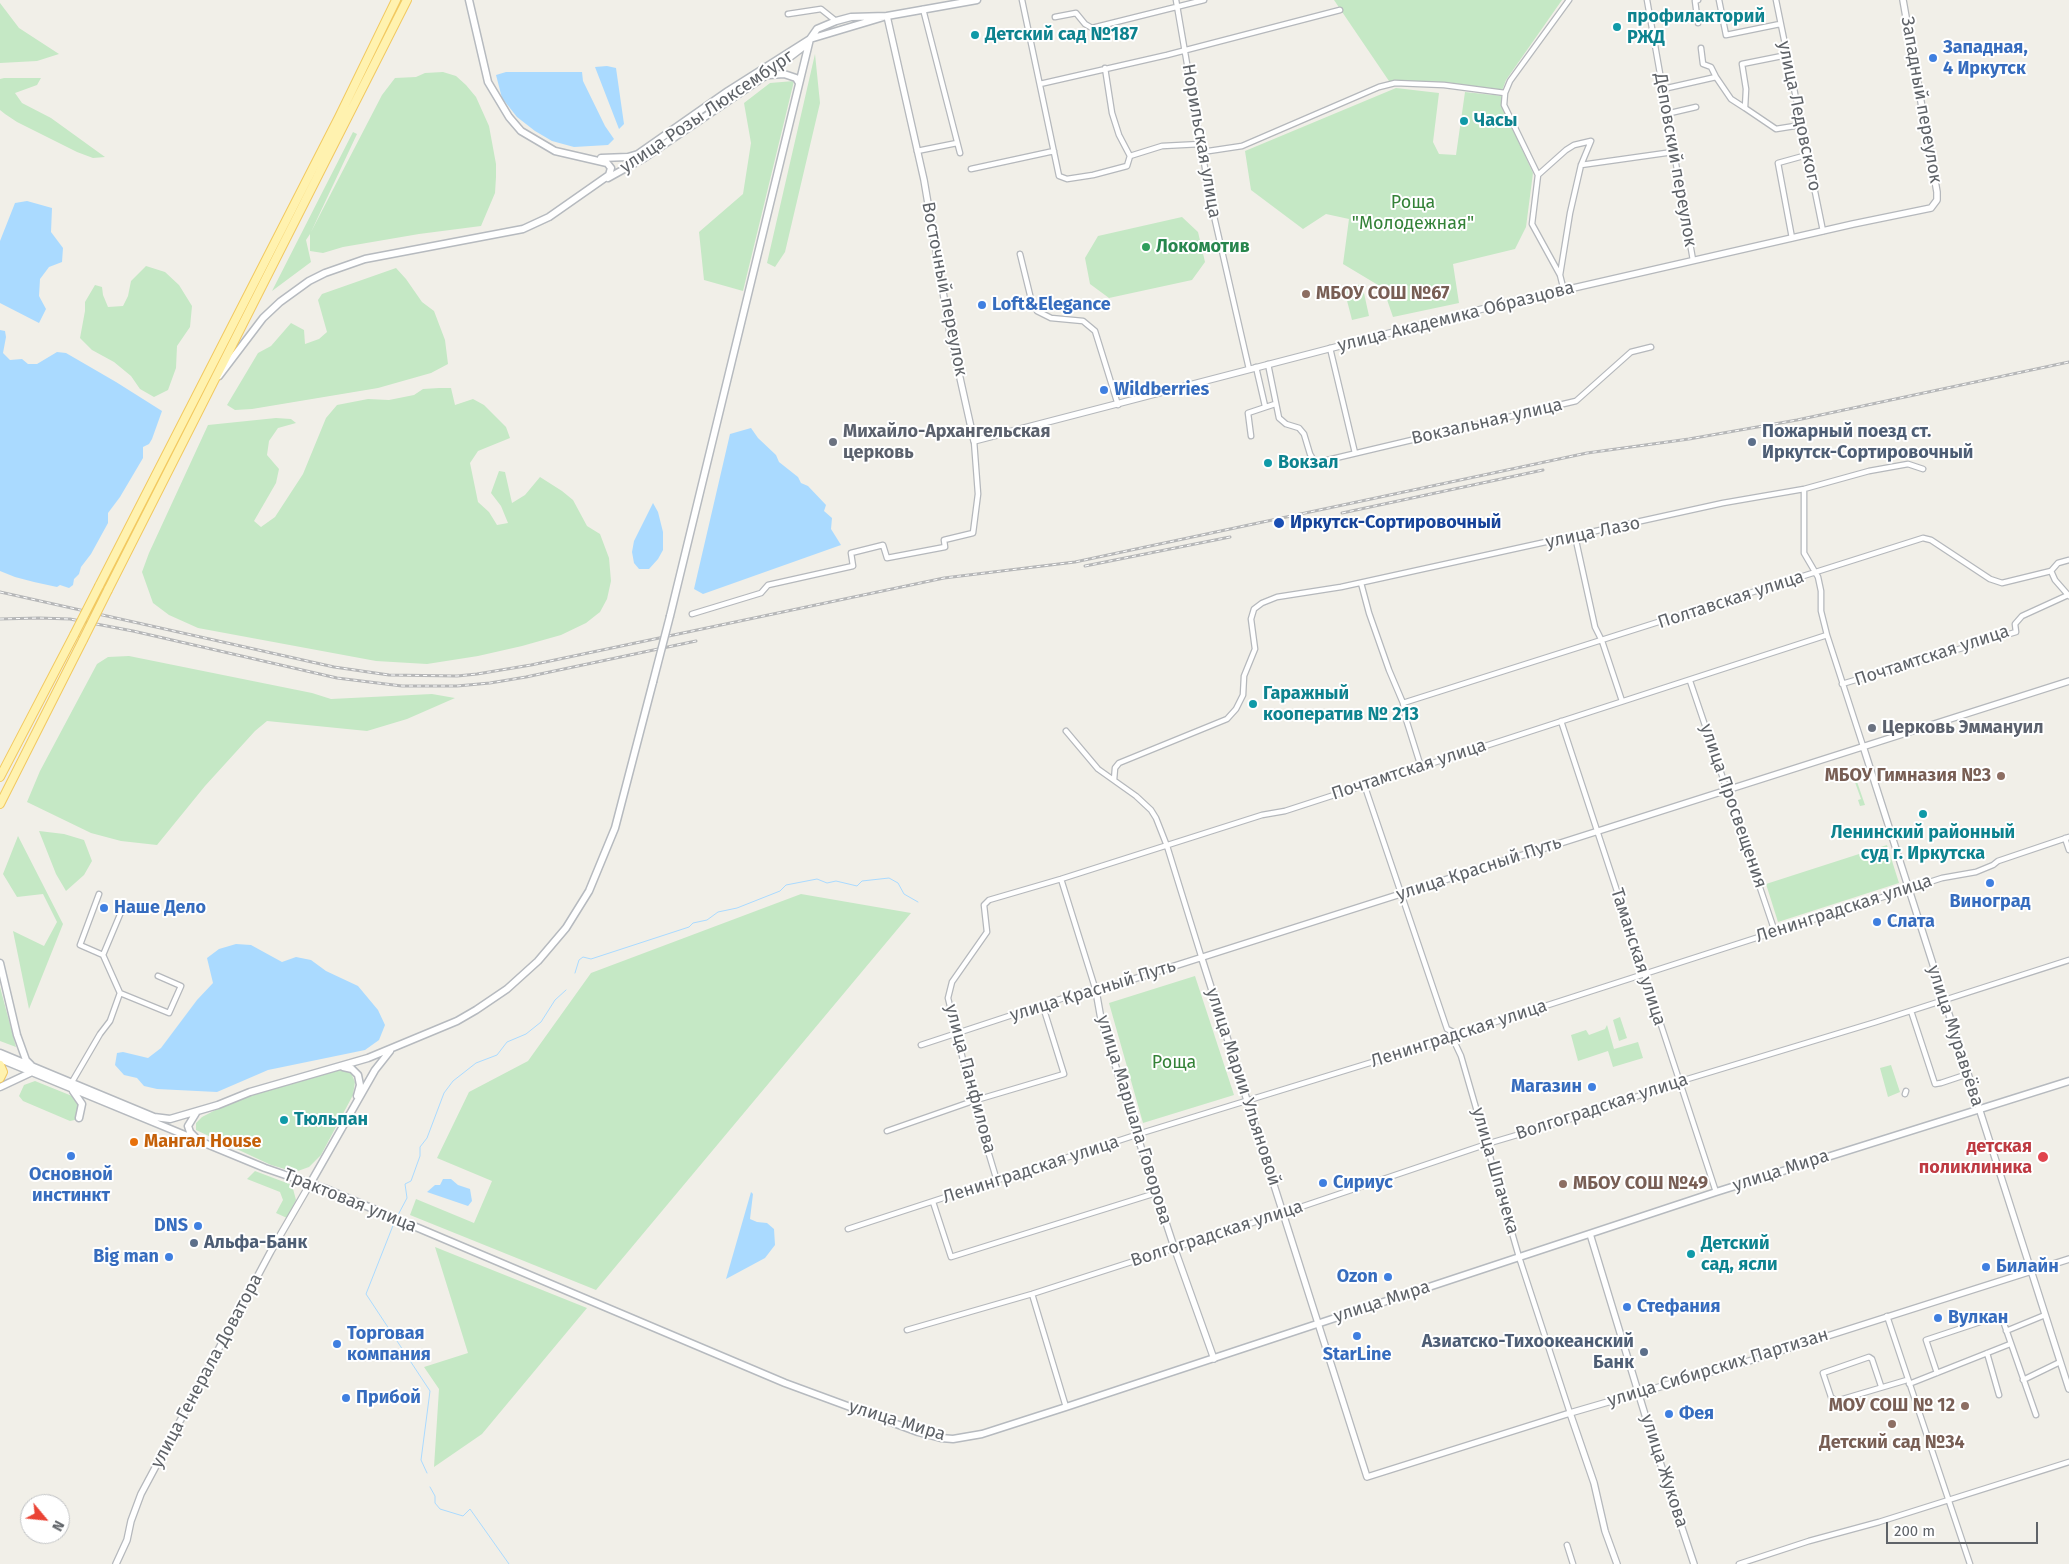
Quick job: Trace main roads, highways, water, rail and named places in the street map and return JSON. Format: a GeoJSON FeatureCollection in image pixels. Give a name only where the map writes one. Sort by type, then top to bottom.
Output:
{"type":"FeatureCollection","features":[{"type":"Feature","properties":{"kind":"main road"},"geometry":{"type":"LineString","coordinates":[[0,778],[339,117],[396,0]]}},
{"type":"Feature","properties":{"kind":"main road"},"geometry":{"type":"LineString","coordinates":[[0,804],[407,0]]}},
{"type":"Feature","properties":{"kind":"main road"},"geometry":{"type":"LineString","coordinates":[[469,0],[488,82],[509,117],[521,130],[555,151],[604,161],[611,166],[609,175],[601,182]]}},
{"type":"Feature","properties":{"kind":"main road","name":"улица Розы Люксембург"},"geometry":{"type":"LineString","coordinates":[[592,158],[634,156],[660,143],[728,91],[810,39],[887,16],[977,0]]}},
{"type":"Feature","properties":{"kind":"main road"},"geometry":{"type":"LineString","coordinates":[[198,1140],[190,1133],[188,1128],[191,1119],[197,1112],[250,1092],[368,1058],[457,1021],[493,1000],[507,990],[538,961],[566,928],[590,891],[607,850],[621,807],[670,616],[810,39],[817,29],[836,20],[851,17],[887,16]]}},
{"type":"Feature","properties":{"kind":"main road","name":"улица Розы Люксембург"},"geometry":{"type":"LineString","coordinates":[[205,397],[263,318],[280,302],[309,281],[325,273],[365,260],[524,229],[549,216],[732,98],[806,45],[810,39]]}},
{"type":"Feature","properties":{"kind":"main road"},"geometry":{"type":"LineString","coordinates":[[765,76],[784,74],[796,78],[799,83]]}},
{"type":"Feature","properties":{"kind":"main road"},"geometry":{"type":"LineString","coordinates":[[728,91],[732,98]]}},
{"type":"Feature","properties":{"kind":"main road"},"geometry":{"type":"LineString","coordinates":[[0,963],[17,1035],[26,1060],[32,1069],[0,1087]]}},
{"type":"Feature","properties":{"kind":"main road"},"geometry":{"type":"LineString","coordinates":[[310,1184],[382,1060],[395,1047]]}},
{"type":"Feature","properties":{"kind":"main road","name":"Трактовая улица"},"geometry":{"type":"LineString","coordinates":[[0,1053],[32,1069],[198,1140],[310,1184],[700,1347]]}},
{"type":"Feature","properties":{"kind":"main road","name":"Трактовая улица"},"geometry":{"type":"LineString","coordinates":[[0,1059],[32,1069]]}},
{"type":"Feature","properties":{"kind":"main road"},"geometry":{"type":"LineString","coordinates":[[0,1065],[3,1072],[0,1078]]}},
{"type":"Feature","properties":{"kind":"main road"},"geometry":{"type":"LineString","coordinates":[[339,1067],[348,1067],[354,1070],[360,1080],[359,1092],[349,1116]]}},
{"type":"Feature","properties":{"kind":"main road","name":"улица Мира"},"geometry":{"type":"LineString","coordinates":[[700,1347],[821,1397],[918,1432],[941,1438],[971,1437],[1214,1359],[1716,1192],[2069,1081]]}},
{"type":"Feature","properties":{"kind":"main road"},"geometry":{"type":"LineString","coordinates":[[71,1085],[82,1104],[79,1118]]}},
{"type":"Feature","properties":{"kind":"main road","name":"Трактовая улица"},"geometry":{"type":"LineString","coordinates":[[71,1085],[154,1117],[170,1119],[197,1112]]}},
{"type":"Feature","properties":{"kind":"water"},"geometry":{"type":"Polygon","coordinates":[[[607,66],[616,68],[624,124],[619,129],[595,67],[607,66]]]}},
{"type":"Feature","properties":{"kind":"water"},"geometry":{"type":"Polygon","coordinates":[[[506,72],[582,72],[583,81],[605,126],[614,139],[608,145],[574,147],[552,141],[535,131],[517,117],[502,98],[496,75],[506,72]]]}},
{"type":"Feature","properties":{"kind":"water"},"geometry":{"type":"Polygon","coordinates":[[[27,201],[52,208],[51,232],[63,248],[62,262],[49,267],[40,279],[39,296],[46,309],[39,323],[0,303],[0,241],[15,203],[27,201]]]}},
{"type":"Feature","properties":{"kind":"water"},"geometry":{"type":"Polygon","coordinates":[[[0,330],[5,331],[6,337],[3,353],[10,360],[22,359],[28,364],[37,364],[57,352],[66,353],[162,411],[152,439],[149,444],[143,447],[143,458],[120,497],[108,513],[108,523],[91,554],[81,567],[79,574],[74,579],[73,585],[69,588],[34,582],[0,571],[0,330]]]}},
{"type":"Feature","properties":{"kind":"water"},"geometry":{"type":"Polygon","coordinates":[[[751,428],[758,438],[776,455],[779,462],[798,477],[801,483],[808,486],[826,505],[824,511],[832,518],[831,529],[841,545],[703,594],[694,589],[730,434],[751,428]]]}},
{"type":"Feature","properties":{"kind":"water"},"geometry":{"type":"Polygon","coordinates":[[[653,503],[658,512],[663,532],[663,550],[649,569],[639,569],[634,563],[632,552],[634,541],[653,503]]]}},
{"type":"Feature","properties":{"kind":"water"},"geometry":{"type":"Polygon","coordinates":[[[236,944],[251,945],[282,962],[296,957],[311,960],[326,971],[358,986],[378,1010],[385,1025],[379,1040],[365,1050],[268,1070],[217,1092],[157,1089],[144,1086],[137,1078],[124,1075],[115,1065],[117,1053],[123,1052],[148,1058],[161,1048],[197,1000],[213,983],[207,958],[219,949],[236,944]]]}},
{"type":"Feature","properties":{"kind":"water"},"geometry":{"type":"Polygon","coordinates":[[[443,1179],[451,1179],[458,1185],[470,1189],[472,1201],[468,1206],[427,1192],[435,1185],[440,1185],[443,1179]]]}},
{"type":"Feature","properties":{"kind":"water"},"geometry":{"type":"Polygon","coordinates":[[[751,1192],[753,1194],[750,1219],[767,1223],[774,1229],[775,1245],[765,1258],[726,1279],[751,1192]]]}},
{"type":"Feature","properties":{"kind":"waterway"},"geometry":{"type":"LineString","coordinates":[[575,973],[579,960],[583,957],[591,959],[689,927],[693,923],[707,920],[718,912],[737,908],[780,891],[786,885],[817,879],[827,883],[836,881],[857,886],[862,881],[889,878],[898,883],[904,894],[918,902]]}},
{"type":"Feature","properties":{"kind":"waterway"},"geometry":{"type":"LineString","coordinates":[[398,1215],[407,1198],[405,1184],[411,1181],[420,1156],[420,1147],[427,1138],[444,1093],[453,1081],[476,1063],[497,1055],[507,1042],[526,1034],[541,1022],[555,1000],[566,990]]}},
{"type":"Feature","properties":{"kind":"waterway"},"geometry":{"type":"LineString","coordinates":[[394,1223],[366,1294],[430,1391],[421,1460],[427,1473]]}},
{"type":"Feature","properties":{"kind":"waterway"},"geometry":{"type":"LineString","coordinates":[[430,1487],[435,1496],[435,1503],[440,1509],[463,1516],[470,1509],[509,1564]]}},
{"type":"Feature","properties":{"kind":"railway"},"geometry":{"type":"LineString","coordinates":[[0,592],[334,667],[389,675],[457,676],[477,674],[531,665],[944,578],[1075,562],[1587,453],[1689,439],[1797,420],[2069,362]]}},
{"type":"Feature","properties":{"kind":"railway"},"geometry":{"type":"LineString","coordinates":[[1342,513],[1543,470]]}},
{"type":"Feature","properties":{"kind":"railway"},"geometry":{"type":"LineString","coordinates":[[1085,566],[1230,537]]}},
{"type":"Feature","properties":{"kind":"railway"},"geometry":{"type":"LineString","coordinates":[[0,619],[70,619],[133,631],[337,678],[402,686],[457,686],[490,683],[696,641]]}},
{"type":"Feature","properties":{"kind":"place","name":"профилакторий РЖД"},"geometry":{"type":"Point","coordinates":[1617,27]}},
{"type":"Feature","properties":{"kind":"place","name":"Детский сад №187"},"geometry":{"type":"Point","coordinates":[975,35]}},
{"type":"Feature","properties":{"kind":"place","name":"Западная, 4 Иркутск"},"geometry":{"type":"Point","coordinates":[1933,58]}},
{"type":"Feature","properties":{"kind":"place","name":"Часы"},"geometry":{"type":"Point","coordinates":[1464,121]}},
{"type":"Feature","properties":{"kind":"place","name":"Локомотив"},"geometry":{"type":"Point","coordinates":[1146,247]}},
{"type":"Feature","properties":{"kind":"place","name":"МБОУ СОШ №67"},"geometry":{"type":"Point","coordinates":[1306,294]}},
{"type":"Feature","properties":{"kind":"place","name":"Loft&Elegance"},"geometry":{"type":"Point","coordinates":[982,305]}},
{"type":"Feature","properties":{"kind":"place","name":"Wildberries"},"geometry":{"type":"Point","coordinates":[1104,390]}},
{"type":"Feature","properties":{"kind":"place","name":"Михайло-Архангельская церковь"},"geometry":{"type":"Point","coordinates":[833,442]}},
{"type":"Feature","properties":{"kind":"place","name":"Пожарный поезд ст. Иркутск-Сортировочный"},"geometry":{"type":"Point","coordinates":[1752,442]}},
{"type":"Feature","properties":{"kind":"place","name":"Вокзал"},"geometry":{"type":"Point","coordinates":[1268,463]}},
{"type":"Feature","properties":{"kind":"place","name":"Иркутск-Сортировочный"},"geometry":{"type":"Point","coordinates":[1279,523]}},
{"type":"Feature","properties":{"kind":"place","name":"Гаражный кооператив № 213"},"geometry":{"type":"Point","coordinates":[1253,704]}},
{"type":"Feature","properties":{"kind":"place","name":"Церковь Эммануил"},"geometry":{"type":"Point","coordinates":[1872,728]}},
{"type":"Feature","properties":{"kind":"place","name":"МБОУ Гимназия №3"},"geometry":{"type":"Point","coordinates":[2001,776]}},
{"type":"Feature","properties":{"kind":"place","name":"Ленинский районный суд г. Иркутска"},"geometry":{"type":"Point","coordinates":[1923,814]}},
{"type":"Feature","properties":{"kind":"place","name":"Виноград"},"geometry":{"type":"Point","coordinates":[1990,883]}},
{"type":"Feature","properties":{"kind":"place","name":"Наше Дело"},"geometry":{"type":"Point","coordinates":[104,908]}},
{"type":"Feature","properties":{"kind":"place","name":"Слата"},"geometry":{"type":"Point","coordinates":[1877,922]}},
{"type":"Feature","properties":{"kind":"place","name":"Магазин"},"geometry":{"type":"Point","coordinates":[1592,1087]}},
{"type":"Feature","properties":{"kind":"place","name":"Тюльпан"},"geometry":{"type":"Point","coordinates":[284,1120]}},
{"type":"Feature","properties":{"kind":"place","name":"Мангал House"},"geometry":{"type":"Point","coordinates":[134,1142]}},
{"type":"Feature","properties":{"kind":"place","name":"Основной инстинкт"},"geometry":{"type":"Point","coordinates":[71,1156]}},
{"type":"Feature","properties":{"kind":"place","name":"детская поликлиника"},"geometry":{"type":"Point","coordinates":[2043,1157]}},
{"type":"Feature","properties":{"kind":"place","name":"Сириус"},"geometry":{"type":"Point","coordinates":[1323,1183]}},
{"type":"Feature","properties":{"kind":"place","name":"МБОУ СОШ №49"},"geometry":{"type":"Point","coordinates":[1563,1184]}},
{"type":"Feature","properties":{"kind":"place","name":"DNS"},"geometry":{"type":"Point","coordinates":[198,1226]}},
{"type":"Feature","properties":{"kind":"place","name":"Альфа-Банк"},"geometry":{"type":"Point","coordinates":[194,1243]}},
{"type":"Feature","properties":{"kind":"place","name":"Детский сад, ясли"},"geometry":{"type":"Point","coordinates":[1691,1254]}},
{"type":"Feature","properties":{"kind":"place","name":"Big man"},"geometry":{"type":"Point","coordinates":[169,1257]}},
{"type":"Feature","properties":{"kind":"place","name":"Билайн"},"geometry":{"type":"Point","coordinates":[1986,1267]}},
{"type":"Feature","properties":{"kind":"place","name":"Ozon"},"geometry":{"type":"Point","coordinates":[1388,1277]}},
{"type":"Feature","properties":{"kind":"place","name":"Стефания"},"geometry":{"type":"Point","coordinates":[1627,1307]}},
{"type":"Feature","properties":{"kind":"place","name":"Вулкан"},"geometry":{"type":"Point","coordinates":[1938,1318]}},
{"type":"Feature","properties":{"kind":"place","name":"StarLine"},"geometry":{"type":"Point","coordinates":[1357,1336]}},
{"type":"Feature","properties":{"kind":"place","name":"Торговая компания"},"geometry":{"type":"Point","coordinates":[337,1344]}},
{"type":"Feature","properties":{"kind":"place","name":"Азиатско-Тихоокеанский Банк"},"geometry":{"type":"Point","coordinates":[1644,1352]}},
{"type":"Feature","properties":{"kind":"place","name":"Прибой"},"geometry":{"type":"Point","coordinates":[346,1398]}},
{"type":"Feature","properties":{"kind":"place","name":"МОУ СОШ № 12"},"geometry":{"type":"Point","coordinates":[1965,1406]}},
{"type":"Feature","properties":{"kind":"place","name":"Фея"},"geometry":{"type":"Point","coordinates":[1669,1414]}},
{"type":"Feature","properties":{"kind":"place","name":"Детский сад №34"},"geometry":{"type":"Point","coordinates":[1892,1424]}},
{"type":"Feature","properties":{"kind":"park label","name":"Роща \"Молодежная\""},"geometry":{"type":"Point","coordinates":[1413,213]}},
{"type":"Feature","properties":{"kind":"park label","name":"Роща"},"geometry":{"type":"Point","coordinates":[1174,1063]}}]}
